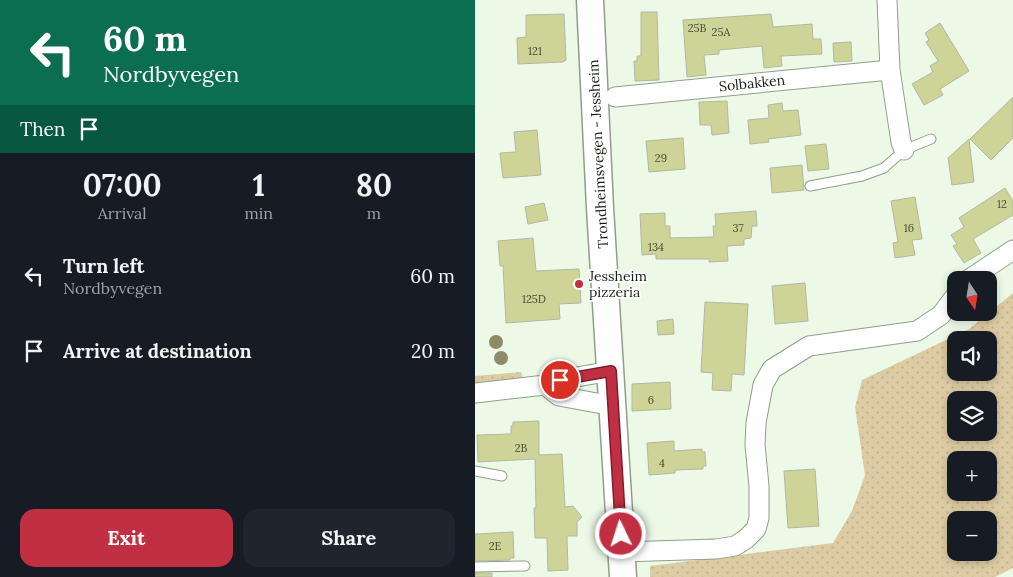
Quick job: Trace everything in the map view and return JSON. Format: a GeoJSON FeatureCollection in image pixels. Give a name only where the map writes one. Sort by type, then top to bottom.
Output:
{"type":"FeatureCollection","features":[{"type":"Feature","properties":{"kind":"main road","name":"Trondheimsvegen - Jessheim"},"geometry":{"type":"LineString","coordinates":[[590,0],[600,208],[623,565]]}},
{"type":"Feature","properties":{"kind":"street"},"geometry":{"type":"LineString","coordinates":[[887,0],[890,70],[901,142],[904,150]]}},
{"type":"Feature","properties":{"kind":"street","name":"Solbakken"},"geometry":{"type":"LineString","coordinates":[[615,97],[890,70]]}},
{"type":"Feature","properties":{"kind":"street"},"geometry":{"type":"LineString","coordinates":[[982,271],[1013,250]]}},
{"type":"Feature","properties":{"kind":"street"},"geometry":{"type":"LineString","coordinates":[[623,565],[735,546],[756,529],[759,518],[759,486],[755,445],[756,423],[763,385],[772,369],[809,346],[917,331],[941,315],[947,307]]}},
{"type":"Feature","properties":{"kind":"street"},"geometry":{"type":"LineString","coordinates":[[475,393],[545,385],[560,380],[611,371]]}},
{"type":"Feature","properties":{"kind":"street"},"geometry":{"type":"LineString","coordinates":[[545,385],[559,396],[613,406]]}},
{"type":"Feature","properties":{"kind":"lane"},"geometry":{"type":"LineString","coordinates":[[810,186],[862,176],[884,168],[904,150],[931,139]]}},
{"type":"Feature","properties":{"kind":"lane"},"geometry":{"type":"LineString","coordinates":[[475,471],[502,476]]}},
{"type":"Feature","properties":{"kind":"lane"},"geometry":{"type":"LineString","coordinates":[[475,568],[525,566]]}},
{"type":"Feature","properties":{"kind":"shaded area"},"geometry":{"type":"Polygon","coordinates":[[[1013,293],[1013,568],[995,577],[650,577],[650,566],[833,543],[852,511],[865,475],[855,407],[862,380],[947,339],[947,381],[997,381],[997,331],[965,331],[979,321],[997,321],[997,306],[1013,293]]]}},
{"type":"Feature","properties":{"kind":"shaded area"},"geometry":{"type":"Polygon","coordinates":[[[521,372],[523,379],[475,384],[475,376],[521,372]]]}},
{"type":"Feature","properties":{"kind":"building"},"geometry":{"type":"Polygon","coordinates":[[[641,12],[657,12],[659,80],[635,81],[634,61],[637,61],[637,56],[641,56],[641,12]]]}},
{"type":"Feature","properties":{"kind":"building"},"geometry":{"type":"Polygon","coordinates":[[[564,14],[566,60],[563,62],[518,64],[517,38],[526,37],[526,15],[564,14]]]}},
{"type":"Feature","properties":{"kind":"building"},"geometry":{"type":"Polygon","coordinates":[[[771,14],[773,27],[812,24],[813,39],[821,39],[822,54],[781,56],[782,66],[764,68],[762,46],[719,50],[719,54],[704,55],[706,75],[687,77],[683,20],[771,14]]]}},
{"type":"Feature","properties":{"kind":"building"},"geometry":{"type":"Polygon","coordinates":[[[940,23],[969,71],[940,89],[943,95],[924,105],[912,84],[933,72],[930,66],[938,61],[926,42],[929,40],[925,33],[940,23]]]}},
{"type":"Feature","properties":{"kind":"building"},"geometry":{"type":"Polygon","coordinates":[[[851,42],[852,61],[834,62],[833,43],[851,42]]]}},
{"type":"Feature","properties":{"kind":"building"},"geometry":{"type":"Polygon","coordinates":[[[1013,97],[1013,138],[991,160],[970,139],[1013,97]]]}},
{"type":"Feature","properties":{"kind":"building"},"geometry":{"type":"Polygon","coordinates":[[[727,101],[729,133],[712,135],[711,125],[700,125],[699,102],[727,101]]]}},
{"type":"Feature","properties":{"kind":"building"},"geometry":{"type":"Polygon","coordinates":[[[782,103],[783,111],[798,110],[801,135],[768,139],[769,142],[750,144],[748,120],[769,118],[768,105],[782,103]]]}},
{"type":"Feature","properties":{"kind":"building"},"geometry":{"type":"Polygon","coordinates":[[[537,130],[541,175],[503,178],[500,153],[516,152],[514,132],[537,130]]]}},
{"type":"Feature","properties":{"kind":"building"},"geometry":{"type":"Polygon","coordinates":[[[683,138],[685,169],[649,172],[646,141],[683,138]]]}},
{"type":"Feature","properties":{"kind":"building"},"geometry":{"type":"Polygon","coordinates":[[[969,139],[974,182],[952,185],[948,158],[969,139]]]}},
{"type":"Feature","properties":{"kind":"building"},"geometry":{"type":"Polygon","coordinates":[[[826,144],[829,169],[808,171],[805,146],[826,144]]]}},
{"type":"Feature","properties":{"kind":"building"},"geometry":{"type":"Polygon","coordinates":[[[802,165],[804,190],[772,193],[770,168],[802,165]]]}},
{"type":"Feature","properties":{"kind":"building"},"geometry":{"type":"Polygon","coordinates":[[[1005,188],[1013,201],[1013,215],[973,239],[981,253],[964,263],[953,246],[957,244],[951,235],[964,227],[959,218],[1005,188]]]}},
{"type":"Feature","properties":{"kind":"building"},"geometry":{"type":"Polygon","coordinates":[[[915,197],[922,239],[912,240],[915,255],[895,258],[893,243],[898,242],[891,201],[915,197]]]}},
{"type":"Feature","properties":{"kind":"building"},"geometry":{"type":"Polygon","coordinates":[[[544,203],[548,220],[528,224],[525,207],[544,203]]]}},
{"type":"Feature","properties":{"kind":"building"},"geometry":{"type":"Polygon","coordinates":[[[756,211],[757,226],[752,226],[751,238],[744,239],[744,245],[727,246],[728,261],[709,262],[709,259],[656,259],[656,254],[642,255],[640,214],[665,213],[665,226],[670,226],[670,238],[714,237],[713,226],[716,226],[715,214],[756,211]]]}},
{"type":"Feature","properties":{"kind":"building"},"geometry":{"type":"Polygon","coordinates":[[[533,238],[536,271],[579,269],[581,303],[559,304],[560,319],[506,323],[503,266],[500,266],[498,241],[533,238]]]}},
{"type":"Feature","properties":{"kind":"building"},"geometry":{"type":"Polygon","coordinates":[[[805,283],[808,321],[775,324],[772,286],[805,283]]]}},
{"type":"Feature","properties":{"kind":"building"},"geometry":{"type":"Polygon","coordinates":[[[705,302],[748,304],[744,375],[732,374],[731,391],[712,390],[713,373],[701,372],[705,302]]]}},
{"type":"Feature","properties":{"kind":"building"},"geometry":{"type":"Polygon","coordinates":[[[673,319],[674,334],[658,335],[657,321],[673,319]]]}},
{"type":"Feature","properties":{"kind":"building"},"geometry":{"type":"Polygon","coordinates":[[[670,382],[671,409],[632,411],[632,384],[670,382]]]}},
{"type":"Feature","properties":{"kind":"building"},"geometry":{"type":"Polygon","coordinates":[[[539,421],[539,455],[562,454],[565,507],[573,506],[582,517],[577,522],[577,536],[567,536],[568,570],[548,571],[547,538],[535,538],[535,459],[478,462],[477,435],[511,434],[513,422],[539,421]]]}},
{"type":"Feature","properties":{"kind":"building"},"geometry":{"type":"Polygon","coordinates":[[[674,441],[674,451],[702,449],[702,452],[705,452],[706,466],[703,466],[703,469],[675,470],[675,473],[649,475],[647,443],[674,441]]]}},
{"type":"Feature","properties":{"kind":"building"},"geometry":{"type":"Polygon","coordinates":[[[815,469],[819,526],[788,528],[784,471],[815,469]]]}},
{"type":"Feature","properties":{"kind":"building"},"geometry":{"type":"Polygon","coordinates":[[[513,532],[514,558],[510,558],[510,560],[475,561],[475,534],[513,532]]]}},
{"type":"Feature","properties":{"kind":"building"},"geometry":{"type":"Polygon","coordinates":[[[475,573],[492,573],[492,577],[475,577],[475,573]]]}},
{"type":"Feature","properties":{"kind":"place","name":"Jessheim pizzeria"},"geometry":{"type":"Point","coordinates":[579,284]}},
{"type":"Feature","properties":{"kind":"route"},"geometry":{"type":"LineString","coordinates":[[560,380],[611,371],[621,534]]}}]}
